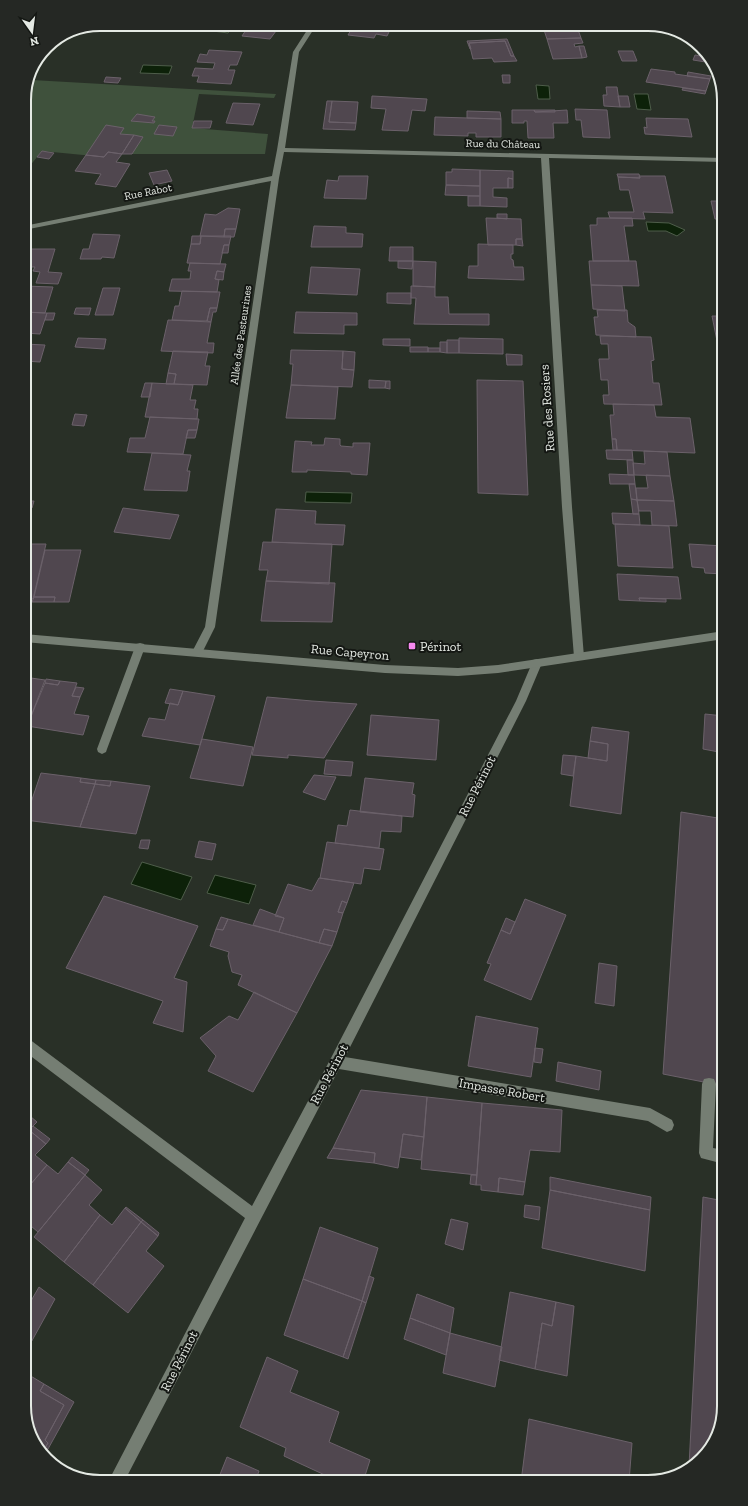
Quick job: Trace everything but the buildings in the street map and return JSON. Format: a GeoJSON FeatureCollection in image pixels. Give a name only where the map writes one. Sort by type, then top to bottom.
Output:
{"type":"FeatureCollection","features":[{"type":"Feature","properties":{"kind":"street","name":"Allée des Pasteurines"},"geometry":{"type":"LineString","coordinates":[[197,652],[210,627],[275,178],[281,150],[296,52],[310,31]]}},
{"type":"Feature","properties":{"kind":"street","name":"Rue du Château"},"geometry":{"type":"LineString","coordinates":[[281,150],[717,160]]}},
{"type":"Feature","properties":{"kind":"street","name":"Rue des Rosiers"},"geometry":{"type":"LineString","coordinates":[[545,156],[566,507],[579,657]]}},
{"type":"Feature","properties":{"kind":"street","name":"Rue Rabot"},"geometry":{"type":"LineString","coordinates":[[31,227],[275,178]]}},
{"type":"Feature","properties":{"kind":"street","name":"Rue Capeyron"},"geometry":{"type":"LineString","coordinates":[[31,639],[421,672],[458,672],[537,664],[717,636]]}},
{"type":"Feature","properties":{"kind":"street"},"geometry":{"type":"LineString","coordinates":[[102,749],[140,647]]}},
{"type":"Feature","properties":{"kind":"street","name":"Rue Périnot"},"geometry":{"type":"LineString","coordinates":[[120,1475],[336,1062],[521,701],[537,664]]}},
{"type":"Feature","properties":{"kind":"street"},"geometry":{"type":"LineString","coordinates":[[31,1048],[254,1216]]}},
{"type":"Feature","properties":{"kind":"street","name":"Impasse Robert"},"geometry":{"type":"LineString","coordinates":[[336,1062],[650,1115],[666,1125]]}},
{"type":"Feature","properties":{"kind":"street"},"geometry":{"type":"LineString","coordinates":[[709,1084],[706,1153],[717,1155]]}},
{"type":"Feature","properties":{"kind":"shaded area"},"geometry":{"type":"Polygon","coordinates":[[[213,31],[229,31],[228,33],[213,31]]]}},
{"type":"Feature","properties":{"kind":"shaded area"},"geometry":{"type":"Polygon","coordinates":[[[143,65],[172,66],[169,74],[140,73],[143,65]]]}},
{"type":"Feature","properties":{"kind":"shaded area"},"geometry":{"type":"Polygon","coordinates":[[[34,80],[276,94],[274,98],[199,94],[192,128],[268,134],[265,154],[122,154],[104,157],[42,151],[31,164],[31,95],[34,80]]]}},
{"type":"Feature","properties":{"kind":"shaded area"},"geometry":{"type":"Polygon","coordinates":[[[536,85],[549,86],[550,99],[538,99],[536,85]]]}},
{"type":"Feature","properties":{"kind":"shaded area"},"geometry":{"type":"Polygon","coordinates":[[[634,94],[648,94],[651,110],[637,109],[634,94]]]}},
{"type":"Feature","properties":{"kind":"shaded area"},"geometry":{"type":"Polygon","coordinates":[[[646,222],[669,223],[685,230],[677,236],[666,231],[648,231],[646,222]]]}},
{"type":"Feature","properties":{"kind":"shaded area"},"geometry":{"type":"Polygon","coordinates":[[[306,492],[352,493],[351,503],[305,502],[306,492]]]}},
{"type":"Feature","properties":{"kind":"shaded area"},"geometry":{"type":"Polygon","coordinates":[[[142,862],[192,877],[181,900],[131,884],[142,862]]]}},
{"type":"Feature","properties":{"kind":"shaded area"},"geometry":{"type":"Polygon","coordinates":[[[215,875],[256,885],[249,904],[207,893],[215,875]]]}},
{"type":"Feature","properties":{"kind":"place","name":"Périnot"},"geometry":{"type":"Point","coordinates":[412,646]}}]}
